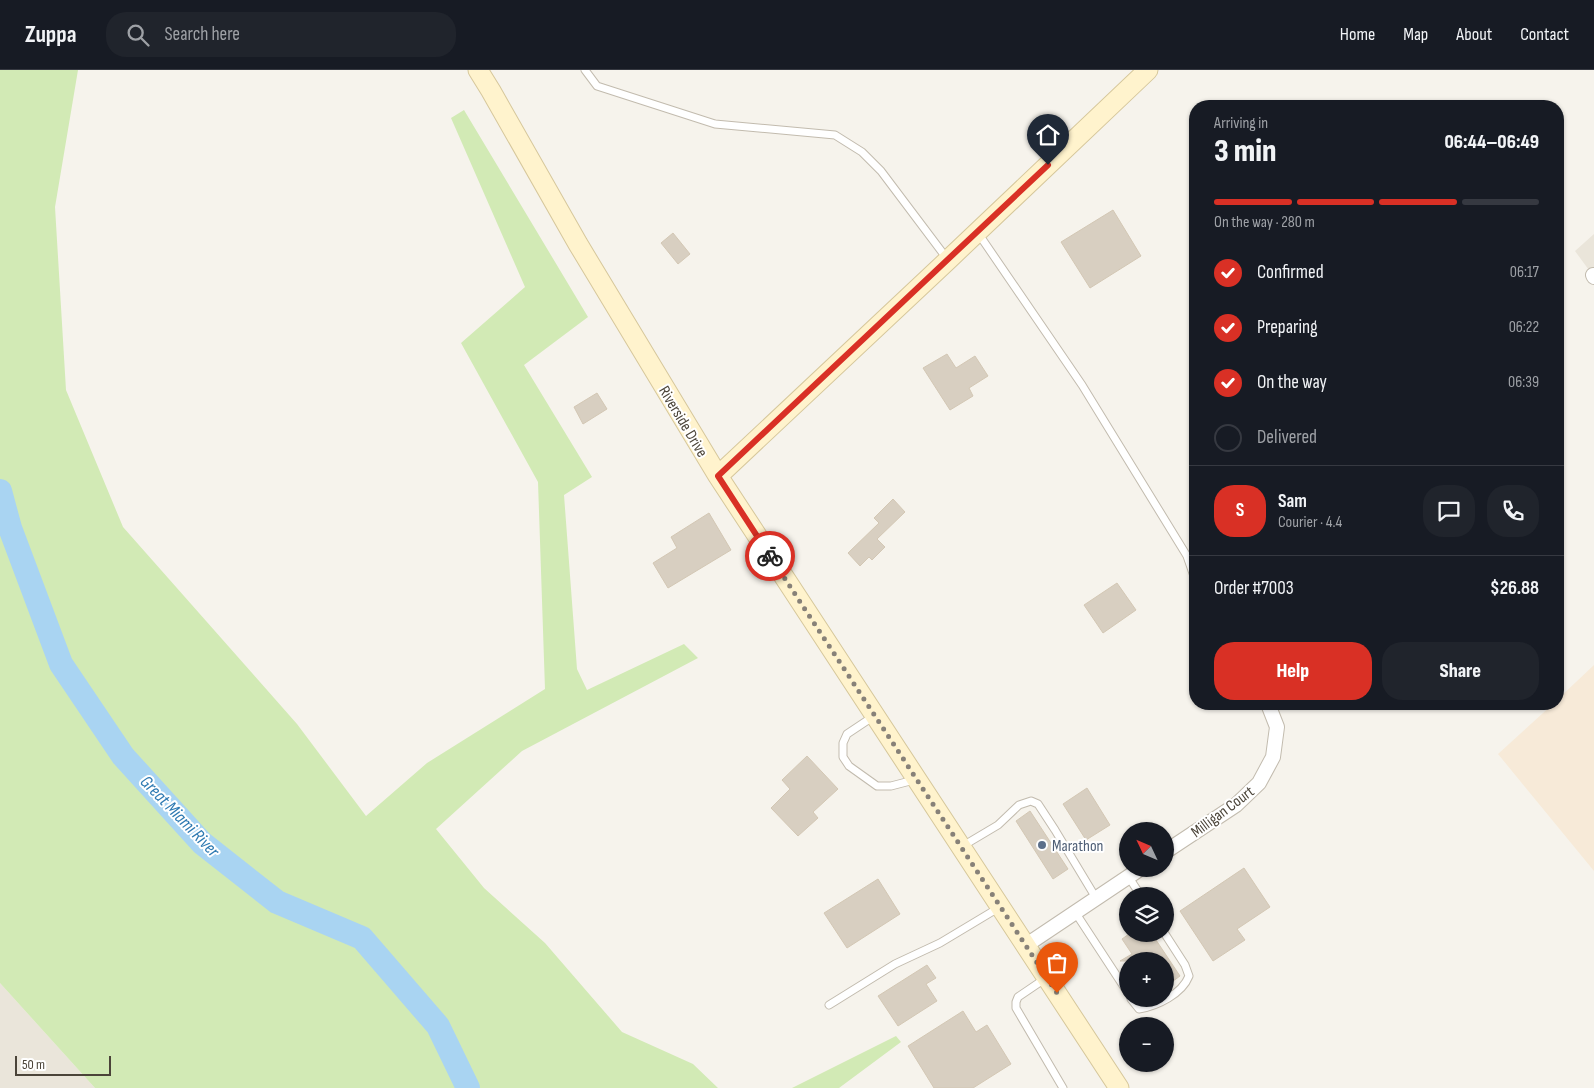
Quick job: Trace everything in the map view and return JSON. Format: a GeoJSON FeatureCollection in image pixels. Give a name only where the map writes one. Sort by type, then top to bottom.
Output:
{"type":"FeatureCollection","features":[{"type":"Feature","properties":{"kind":"main road","name":"Riverside Drive"},"geometry":{"type":"LineString","coordinates":[[478,70],[492,91],[578,244],[718,476],[1119,1088]]}},
{"type":"Feature","properties":{"kind":"main road"},"geometry":{"type":"LineString","coordinates":[[718,476],[1148,70]]}},
{"type":"Feature","properties":{"kind":"street","name":"Milligan Court"},"geometry":{"type":"LineString","coordinates":[[1174,846],[1236,805],[1259,783],[1273,757],[1277,727],[1270,710]]}},
{"type":"Feature","properties":{"kind":"street"},"geometry":{"type":"LineString","coordinates":[[1025,946],[1126,878]]}},
{"type":"Feature","properties":{"kind":"lane"},"geometry":{"type":"LineString","coordinates":[[585,70],[597,86],[715,124],[835,135],[862,152],[881,171],[948,260]]}},
{"type":"Feature","properties":{"kind":"lane"},"geometry":{"type":"LineString","coordinates":[[978,232],[1082,385],[1189,562]]}},
{"type":"Feature","properties":{"kind":"lane"},"geometry":{"type":"LineString","coordinates":[[874,716],[847,734],[843,743],[843,757],[850,766],[876,786],[891,786],[916,779]]}},
{"type":"Feature","properties":{"kind":"lane"},"geometry":{"type":"LineString","coordinates":[[960,847],[998,825],[1019,805],[1031,800],[1038,804],[1051,823],[1096,898]]}},
{"type":"Feature","properties":{"kind":"lane"},"geometry":{"type":"LineString","coordinates":[[829,1005],[895,964],[940,943],[1000,907]]}},
{"type":"Feature","properties":{"kind":"lane"},"geometry":{"type":"LineString","coordinates":[[1075,912],[1119,979]]}},
{"type":"Feature","properties":{"kind":"lane"},"geometry":{"type":"LineString","coordinates":[[1170,942],[1190,976],[1186,984],[1174,994]]}},
{"type":"Feature","properties":{"kind":"lane"},"geometry":{"type":"LineString","coordinates":[[1046,978],[1018,997],[1016,1008],[1063,1088]]}},
{"type":"Feature","properties":{"kind":"lane"},"geometry":{"type":"LineString","coordinates":[[1137,1007],[1139,1009],[1149,1007]]}},
{"type":"Feature","properties":{"kind":"shaded area"},"geometry":{"type":"Polygon","coordinates":[[[1594,234],[1594,277],[1575,251],[1594,234]]]}},
{"type":"Feature","properties":{"kind":"shaded area"},"geometry":{"type":"Polygon","coordinates":[[[1594,665],[1594,871],[1498,754],[1546,710],[1564,710],[1564,693],[1594,665]]]}},
{"type":"Feature","properties":{"kind":"shaded area"},"geometry":{"type":"Polygon","coordinates":[[[0,983],[95,1088],[0,1088],[0,983]]]}},
{"type":"Feature","properties":{"kind":"green space"},"geometry":{"type":"Polygon","coordinates":[[[0,70],[78,70],[55,207],[66,390],[123,527],[297,724],[366,816],[427,763],[545,689],[538,482],[461,343],[525,287],[451,118],[464,110],[588,317],[524,365],[592,477],[564,495],[577,669],[587,690],[684,644],[698,658],[522,751],[436,829],[484,888],[545,943],[622,1032],[693,1064],[718,1088],[95,1088],[0,983],[0,70]]]}},
{"type":"Feature","properties":{"kind":"green space"},"geometry":{"type":"Polygon","coordinates":[[[896,1036],[901,1042],[839,1088],[792,1088],[896,1036]]]}},
{"type":"Feature","properties":{"kind":"building"},"geometry":{"type":"Polygon","coordinates":[[[1113,210],[1141,256],[1090,288],[1061,242],[1113,210]]]}},
{"type":"Feature","properties":{"kind":"building"},"geometry":{"type":"Polygon","coordinates":[[[673,233],[690,254],[678,264],[661,243],[673,233]]]}},
{"type":"Feature","properties":{"kind":"building"},"geometry":{"type":"Polygon","coordinates":[[[947,354],[956,368],[975,356],[988,376],[969,388],[973,396],[950,410],[923,368],[947,354]]]}},
{"type":"Feature","properties":{"kind":"building"},"geometry":{"type":"Polygon","coordinates":[[[597,393],[607,409],[583,424],[574,407],[597,393]]]}},
{"type":"Feature","properties":{"kind":"building"},"geometry":{"type":"Polygon","coordinates":[[[893,499],[905,512],[877,539],[885,547],[872,560],[869,557],[860,566],[848,553],[879,523],[874,518],[893,499]]]}},
{"type":"Feature","properties":{"kind":"building"},"geometry":{"type":"Polygon","coordinates":[[[709,513],[731,550],[668,588],[653,563],[677,548],[671,537],[709,513]]]}},
{"type":"Feature","properties":{"kind":"building"},"geometry":{"type":"Polygon","coordinates":[[[1117,583],[1136,610],[1103,633],[1084,605],[1117,583]]]}},
{"type":"Feature","properties":{"kind":"building"},"geometry":{"type":"Polygon","coordinates":[[[807,756],[838,789],[813,812],[818,818],[798,836],[771,808],[790,789],[782,780],[807,756]]]}},
{"type":"Feature","properties":{"kind":"building"},"geometry":{"type":"Polygon","coordinates":[[[1087,788],[1110,825],[1086,840],[1063,804],[1087,788]]]}},
{"type":"Feature","properties":{"kind":"building","name":"Marathon"},"geometry":{"type":"Polygon","coordinates":[[[1030,811],[1068,869],[1053,879],[1016,821],[1030,811]]]}},
{"type":"Feature","properties":{"kind":"building"},"geometry":{"type":"Polygon","coordinates":[[[1244,868],[1270,907],[1237,929],[1245,940],[1213,961],[1180,911],[1244,868]]]}},
{"type":"Feature","properties":{"kind":"building"},"geometry":{"type":"Polygon","coordinates":[[[878,879],[900,914],[847,948],[824,913],[878,879]]]}},
{"type":"Feature","properties":{"kind":"building"},"geometry":{"type":"Polygon","coordinates":[[[1124,942],[1157,942],[1164,952],[1131,952],[1124,942]]]}},
{"type":"Feature","properties":{"kind":"building"},"geometry":{"type":"Polygon","coordinates":[[[927,965],[936,978],[926,984],[937,1001],[898,1026],[878,996],[927,965]]]}},
{"type":"Feature","properties":{"kind":"building"},"geometry":{"type":"Polygon","coordinates":[[[1174,967],[1180,976],[1174,980],[1174,967]]]}},
{"type":"Feature","properties":{"kind":"building"},"geometry":{"type":"Polygon","coordinates":[[[963,1011],[976,1032],[987,1025],[1011,1064],[973,1088],[934,1088],[908,1046],[963,1011]]]}},
{"type":"Feature","properties":{"kind":"waterway","name":"Great Miami River"},"geometry":{"type":"LineString","coordinates":[[0,491],[10,528],[61,664],[123,756],[202,843],[277,902],[362,938],[438,1026],[468,1088]]}},
{"type":"Feature","properties":{"kind":"way so far"},"geometry":{"type":"LineString","coordinates":[[770,556],[1057,993]]}},
{"type":"Feature","properties":{"kind":"place","name":"Marathon"},"geometry":{"type":"Point","coordinates":[1042,845]}},
{"type":"Feature","properties":{"kind":"route"},"geometry":{"type":"LineString","coordinates":[[770,556],[718,476],[1048,165]]}}]}
